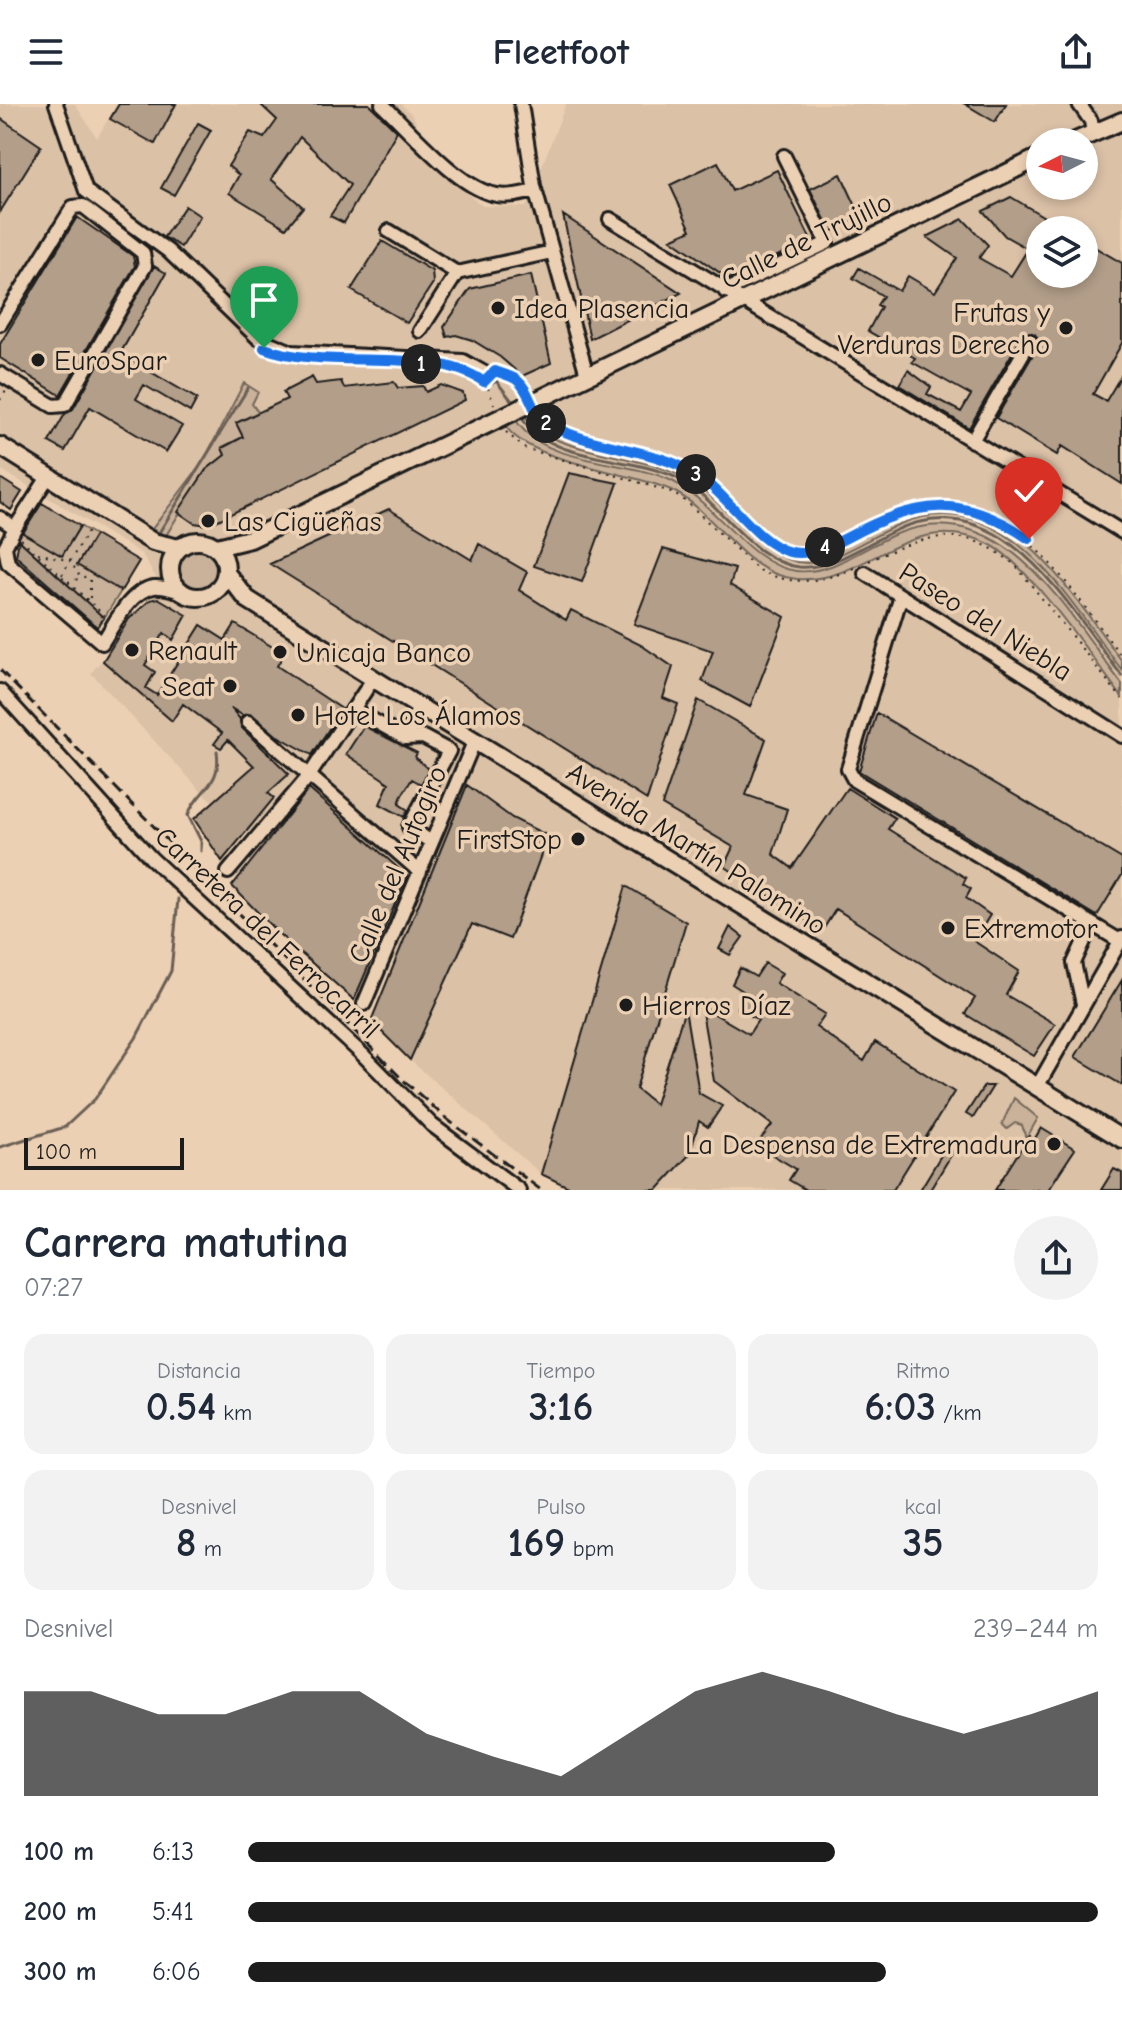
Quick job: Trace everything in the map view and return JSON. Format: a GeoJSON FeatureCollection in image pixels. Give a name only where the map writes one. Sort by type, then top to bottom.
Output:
{"type":"FeatureCollection","features":[{"type":"Feature","properties":{"kind":"main road"},"geometry":{"type":"LineString","coordinates":[[1098,131],[1122,121]]}},
{"type":"Feature","properties":{"kind":"main road","name":"Calle de Trujillo"},"geometry":{"type":"LineString","coordinates":[[223,560],[250,539],[1026,164]]}},
{"type":"Feature","properties":{"kind":"main road"},"geometry":{"type":"LineString","coordinates":[[0,446],[153,542],[179,548],[200,540],[223,560],[213,593],[197,597],[180,591],[153,542]]}},
{"type":"Feature","properties":{"kind":"main road"},"geometry":{"type":"LineString","coordinates":[[170,570],[179,548]]}},
{"type":"Feature","properties":{"kind":"main road","name":"Avenida Martín Palomino"},"geometry":{"type":"LineString","coordinates":[[223,560],[247,599]]}},
{"type":"Feature","properties":{"kind":"main road","name":"Avenida Martín Palomino"},"geometry":{"type":"LineString","coordinates":[[213,593],[247,599],[474,742],[1122,1139]]}},
{"type":"Feature","properties":{"kind":"street"},"geometry":{"type":"LineString","coordinates":[[56,104],[86,191],[168,251],[258,338],[292,352],[463,361],[490,376]]}},
{"type":"Feature","properties":{"kind":"street"},"geometry":{"type":"LineString","coordinates":[[382,104],[455,172],[478,188],[510,196],[535,191]]}},
{"type":"Feature","properties":{"kind":"street"},"geometry":{"type":"LineString","coordinates":[[521,104],[535,191],[587,375]]}},
{"type":"Feature","properties":{"kind":"street"},"geometry":{"type":"LineString","coordinates":[[1079,104],[1092,128]]}},
{"type":"Feature","properties":{"kind":"street"},"geometry":{"type":"LineString","coordinates":[[725,291],[827,243],[784,156]]}},
{"type":"Feature","properties":{"kind":"street"},"geometry":{"type":"LineString","coordinates":[[0,324],[67,212],[73,207],[83,206],[143,253],[145,266],[65,405],[53,406],[2,379]]}},
{"type":"Feature","properties":{"kind":"street"},"geometry":{"type":"LineString","coordinates":[[610,219],[1122,532]]}},
{"type":"Feature","properties":{"kind":"street"},"geometry":{"type":"LineString","coordinates":[[389,231],[457,273],[552,252]]}},
{"type":"Feature","properties":{"kind":"street"},"geometry":{"type":"LineString","coordinates":[[420,331],[457,273]]}},
{"type":"Feature","properties":{"kind":"street"},"geometry":{"type":"LineString","coordinates":[[972,441],[1030,341]]}},
{"type":"Feature","properties":{"kind":"street"},"geometry":{"type":"LineString","coordinates":[[48,477],[5,547],[8,563],[102,643],[129,603],[154,587],[170,570]]}},
{"type":"Feature","properties":{"kind":"street"},"geometry":{"type":"LineString","coordinates":[[0,518],[16,532]]}},
{"type":"Feature","properties":{"kind":"street","name":"Paseo del Niebla"},"geometry":{"type":"LineString","coordinates":[[865,573],[1122,736]]}},
{"type":"Feature","properties":{"kind":"street"},"geometry":{"type":"LineString","coordinates":[[154,587],[180,591]]}},
{"type":"Feature","properties":{"kind":"street"},"geometry":{"type":"LineString","coordinates":[[901,596],[848,769],[854,780],[1121,939],[1037,1087]]}},
{"type":"Feature","properties":{"kind":"street"},"geometry":{"type":"LineString","coordinates":[[228,872],[309,776],[373,679]]}},
{"type":"Feature","properties":{"kind":"street","name":"Carretera del Ferrocarril"},"geometry":{"type":"LineString","coordinates":[[0,691],[151,858],[363,1055],[432,1125],[519,1190]]}},
{"type":"Feature","properties":{"kind":"street"},"geometry":{"type":"LineString","coordinates":[[405,738],[419,707]]}},
{"type":"Feature","properties":{"kind":"street"},"geometry":{"type":"LineString","coordinates":[[353,709],[405,738],[423,737],[466,760]]}},
{"type":"Feature","properties":{"kind":"street"},"geometry":{"type":"LineString","coordinates":[[248,722],[420,872]]}},
{"type":"Feature","properties":{"kind":"street","name":"Calle del Autogiro"},"geometry":{"type":"LineString","coordinates":[[364,1004],[474,742]]}},
{"type":"Feature","properties":{"kind":"street"},"geometry":{"type":"LineString","coordinates":[[431,842],[409,827],[449,751]]}},
{"type":"Feature","properties":{"kind":"street"},"geometry":{"type":"LineString","coordinates":[[423,801],[440,821]]}},
{"type":"Feature","properties":{"kind":"street"},"geometry":{"type":"LineString","coordinates":[[1083,1004],[1074,963],[1092,924]]}},
{"type":"Feature","properties":{"kind":"path"},"geometry":{"type":"LineString","coordinates":[[1122,657],[1029,539],[987,515],[947,506],[907,509],[817,551],[791,552],[768,541],[719,491],[691,471],[643,451],[558,429],[541,420],[520,382],[495,371],[484,382],[508,435],[524,448],[671,492],[688,503],[757,569],[785,580],[819,581],[838,576],[923,538],[962,536],[982,543],[1016,566],[1122,699]]}},
{"type":"Feature","properties":{"kind":"path"},"geometry":{"type":"LineString","coordinates":[[61,576],[88,531]]}},
{"type":"Feature","properties":{"kind":"path"},"geometry":{"type":"LineString","coordinates":[[16,532],[106,616]]}},
{"type":"Feature","properties":{"kind":"path"},"geometry":{"type":"LineString","coordinates":[[42,544],[42,552]]}},
{"type":"Feature","properties":{"kind":"path"},"geometry":{"type":"LineString","coordinates":[[36,553],[70,561],[81,578]]}},
{"type":"Feature","properties":{"kind":"path"},"geometry":{"type":"LineString","coordinates":[[67,582],[90,574],[90,602]]}},
{"type":"Feature","properties":{"kind":"shaded area"},"geometry":{"type":"Polygon","coordinates":[[[0,104],[75,104],[97,138],[117,104],[401,104],[413,116],[436,169],[483,206],[526,207],[566,104],[1122,104],[1122,1190],[612,1190],[561,1107],[541,1174],[410,1060],[438,999],[203,793],[91,673],[163,590],[142,554],[0,469],[0,104]]]}},
{"type":"Feature","properties":{"kind":"shaded area"},"geometry":{"type":"Polygon","coordinates":[[[244,383],[258,392],[252,404],[258,412],[237,423],[243,437],[222,447],[225,455],[206,470],[165,537],[152,529],[203,462],[244,383]]]}},
{"type":"Feature","properties":{"kind":"shaded area"},"geometry":{"type":"Polygon","coordinates":[[[534,412],[544,423],[571,438],[636,452],[676,465],[707,484],[762,539],[785,552],[798,554],[826,550],[904,513],[941,507],[974,512],[1005,527],[1058,576],[1122,661],[1122,670],[1056,582],[1030,555],[1003,533],[972,519],[938,515],[900,524],[828,559],[806,563],[790,560],[762,545],[712,497],[681,475],[557,440],[538,430],[525,416],[534,412]]]}},
{"type":"Feature","properties":{"kind":"shaded area"},"geometry":{"type":"Polygon","coordinates":[[[516,420],[529,435],[565,453],[670,480],[702,502],[762,557],[796,571],[822,569],[896,534],[934,525],[969,529],[1000,544],[1029,566],[1055,594],[1122,684],[1122,697],[1039,589],[1003,553],[987,543],[959,535],[934,535],[911,540],[846,571],[797,579],[778,575],[745,555],[688,500],[653,483],[556,457],[534,448],[517,438],[505,425],[516,420]]]}},
{"type":"Feature","properties":{"kind":"shaded area"},"geometry":{"type":"Polygon","coordinates":[[[80,526],[95,535],[77,565],[121,591],[104,618],[18,539],[18,530],[62,556],[80,526]]]}},
{"type":"Feature","properties":{"kind":"shaded area"},"geometry":{"type":"Polygon","coordinates":[[[197,548],[212,554],[218,569],[212,584],[197,590],[182,584],[176,569],[182,554],[197,548]]]}},
{"type":"Feature","properties":{"kind":"shaded area"},"geometry":{"type":"Polygon","coordinates":[[[1014,1098],[1038,1118],[1026,1139],[1022,1125],[1015,1123],[1007,1129],[1002,1124],[1014,1098]]]}},
{"type":"Feature","properties":{"kind":"building"},"geometry":{"type":"Polygon","coordinates":[[[119,104],[176,104],[155,144],[110,119],[119,104]]]}},
{"type":"Feature","properties":{"kind":"building"},"geometry":{"type":"Polygon","coordinates":[[[260,104],[369,104],[397,131],[344,223],[330,216],[350,185],[300,137],[271,179],[303,207],[286,228],[229,193],[239,175],[228,166],[250,132],[264,138],[277,120],[260,104]]]}},
{"type":"Feature","properties":{"kind":"building"},"geometry":{"type":"Polygon","coordinates":[[[965,104],[1006,104],[995,122],[965,104]]]}},
{"type":"Feature","properties":{"kind":"building"},"geometry":{"type":"Polygon","coordinates":[[[0,118],[41,146],[0,212],[0,118]]]}},
{"type":"Feature","properties":{"kind":"building"},"geometry":{"type":"Polygon","coordinates":[[[198,123],[211,130],[174,195],[161,188],[198,123]]]}},
{"type":"Feature","properties":{"kind":"building"},"geometry":{"type":"Polygon","coordinates":[[[718,162],[732,191],[777,170],[811,240],[729,279],[671,239],[691,230],[670,185],[718,162]]]}},
{"type":"Feature","properties":{"kind":"building"},"geometry":{"type":"Polygon","coordinates":[[[841,174],[861,217],[831,232],[810,189],[841,174]]]}},
{"type":"Feature","properties":{"kind":"building"},"geometry":{"type":"Polygon","coordinates":[[[1011,197],[1043,216],[1026,216],[1026,248],[1005,236],[983,211],[1011,197]]]}},
{"type":"Feature","properties":{"kind":"building"},"geometry":{"type":"Polygon","coordinates":[[[185,206],[200,216],[181,247],[164,237],[185,206]]]}},
{"type":"Feature","properties":{"kind":"building"},"geometry":{"type":"Polygon","coordinates":[[[563,215],[681,293],[590,339],[563,215]]]}},
{"type":"Feature","properties":{"kind":"building"},"geometry":{"type":"Polygon","coordinates":[[[77,217],[133,256],[135,266],[60,395],[0,358],[0,344],[77,217]]]}},
{"type":"Feature","properties":{"kind":"building"},"geometry":{"type":"Polygon","coordinates":[[[963,219],[988,245],[979,258],[1011,276],[1026,252],[1026,288],[1098,288],[1098,249],[1122,263],[1122,343],[1093,394],[1106,401],[1122,374],[1122,484],[1062,446],[1057,455],[996,418],[1038,346],[1035,334],[1029,332],[1022,336],[969,428],[899,385],[908,370],[931,387],[927,394],[961,412],[971,395],[912,362],[915,358],[868,331],[881,307],[877,305],[883,296],[853,278],[859,268],[899,291],[908,276],[935,292],[957,258],[927,237],[963,219]]]}},
{"type":"Feature","properties":{"kind":"building"},"geometry":{"type":"Polygon","coordinates":[[[382,241],[432,271],[433,283],[407,323],[351,290],[382,241]]]}},
{"type":"Feature","properties":{"kind":"building"},"geometry":{"type":"Polygon","coordinates":[[[154,266],[166,273],[120,354],[197,399],[190,412],[144,385],[136,399],[182,426],[166,452],[90,407],[65,451],[49,442],[65,414],[73,409],[154,266]]]}},
{"type":"Feature","properties":{"kind":"building","name":"Idea Plasencia"},"geometry":{"type":"Polygon","coordinates":[[[531,275],[551,363],[522,376],[500,357],[472,340],[456,335],[447,337],[444,327],[470,289],[531,275]]]}},
{"type":"Feature","properties":{"kind":"building"},"geometry":{"type":"Polygon","coordinates":[[[312,377],[316,384],[341,381],[344,388],[394,382],[398,388],[423,386],[426,392],[441,385],[463,393],[465,400],[208,525],[194,523],[178,512],[206,470],[225,455],[222,448],[243,437],[236,423],[287,399],[283,392],[312,377]]]}},
{"type":"Feature","properties":{"kind":"building"},"geometry":{"type":"Polygon","coordinates":[[[569,473],[618,483],[582,582],[534,566],[569,473]]]}},
{"type":"Feature","properties":{"kind":"building"},"geometry":{"type":"Polygon","coordinates":[[[0,478],[22,492],[11,510],[0,502],[0,478]]]}},
{"type":"Feature","properties":{"kind":"building"},"geometry":{"type":"Polygon","coordinates":[[[42,503],[80,526],[62,556],[23,533],[42,503]]]}},
{"type":"Feature","properties":{"kind":"building"},"geometry":{"type":"Polygon","coordinates":[[[389,509],[472,560],[479,544],[527,572],[519,590],[566,620],[571,610],[641,645],[673,667],[663,698],[678,704],[647,800],[270,564],[389,509]]]}},
{"type":"Feature","properties":{"kind":"building"},"geometry":{"type":"Polygon","coordinates":[[[95,535],[139,561],[121,591],[77,565],[95,535]]]}},
{"type":"Feature","properties":{"kind":"building"},"geometry":{"type":"Polygon","coordinates":[[[19,540],[104,618],[97,627],[16,556],[19,540]]]}},
{"type":"Feature","properties":{"kind":"building"},"geometry":{"type":"Polygon","coordinates":[[[663,549],[735,569],[730,585],[785,617],[750,707],[702,681],[713,651],[634,624],[663,549]]]}},
{"type":"Feature","properties":{"kind":"building"},"geometry":{"type":"Polygon","coordinates":[[[158,598],[187,615],[173,640],[164,633],[145,665],[155,672],[146,688],[157,695],[201,625],[225,640],[235,624],[284,654],[277,666],[342,709],[312,755],[276,735],[253,715],[242,715],[231,708],[240,719],[242,728],[289,774],[268,793],[274,798],[222,861],[194,819],[254,766],[228,740],[221,748],[214,744],[222,733],[183,704],[172,721],[103,661],[129,619],[150,600],[158,598]]]}},
{"type":"Feature","properties":{"kind":"building"},"geometry":{"type":"Polygon","coordinates":[[[698,700],[766,739],[746,795],[787,809],[773,854],[792,868],[847,788],[895,818],[888,829],[966,878],[963,884],[971,889],[966,898],[990,915],[974,941],[1019,971],[1006,995],[1055,1024],[1034,1056],[965,1014],[975,998],[836,909],[822,931],[724,866],[733,847],[662,805],[698,700]]]}},
{"type":"Feature","properties":{"kind":"building"},"geometry":{"type":"Polygon","coordinates":[[[877,713],[1122,859],[1122,875],[1097,916],[859,771],[877,713]]]}},
{"type":"Feature","properties":{"kind":"building"},"geometry":{"type":"Polygon","coordinates":[[[364,726],[417,753],[415,757],[429,770],[421,784],[412,779],[402,795],[399,804],[408,810],[404,817],[380,804],[389,783],[346,754],[364,726]]]}},
{"type":"Feature","properties":{"kind":"building"},"geometry":{"type":"Polygon","coordinates":[[[467,785],[512,818],[548,836],[510,939],[472,924],[410,1060],[371,1021],[467,785]]]}},
{"type":"Feature","properties":{"kind":"building"},"geometry":{"type":"Polygon","coordinates":[[[309,789],[407,876],[354,1000],[279,934],[232,886],[309,789]]]}},
{"type":"Feature","properties":{"kind":"building","name":"Hierros Díaz"},"geometry":{"type":"Polygon","coordinates":[[[626,886],[686,922],[636,1089],[655,1104],[685,1009],[699,1093],[722,1106],[708,1127],[699,1121],[690,1154],[657,1190],[575,1190],[541,1174],[626,886]]]}},
{"type":"Feature","properties":{"kind":"building"},"geometry":{"type":"Polygon","coordinates":[[[730,927],[743,937],[730,955],[719,949],[730,927]]]}},
{"type":"Feature","properties":{"kind":"building"},"geometry":{"type":"Polygon","coordinates":[[[765,963],[782,973],[776,983],[825,1014],[816,1027],[864,1061],[875,1042],[954,1092],[893,1190],[806,1190],[789,1180],[796,1169],[756,1145],[772,1125],[714,1081],[701,1006],[749,1034],[758,1020],[737,1008],[746,993],[732,984],[740,968],[756,977],[765,963]]]}},
{"type":"Feature","properties":{"kind":"building"},"geometry":{"type":"Polygon","coordinates":[[[1122,980],[1122,1085],[1075,1057],[1122,980]]]}},
{"type":"Feature","properties":{"kind":"building"},"geometry":{"type":"Polygon","coordinates":[[[984,1086],[993,1086],[973,1118],[966,1114],[984,1086]]]}},
{"type":"Feature","properties":{"kind":"building"},"geometry":{"type":"Polygon","coordinates":[[[1041,1128],[1075,1149],[1048,1190],[995,1190],[1029,1136],[1034,1140],[1041,1128]]]}},
{"type":"Feature","properties":{"kind":"building"},"geometry":{"type":"Polygon","coordinates":[[[946,1147],[953,1152],[930,1190],[920,1190],[946,1147]]]}},
{"type":"Feature","properties":{"kind":"building"},"geometry":{"type":"Polygon","coordinates":[[[1114,1169],[1122,1173],[1122,1190],[1101,1190],[1114,1169]]]}},
{"type":"Feature","properties":{"kind":"waterway"},"geometry":{"type":"LineString","coordinates":[[494,378],[515,405]]}},
{"type":"Feature","properties":{"kind":"waterway"},"geometry":{"type":"LineString","coordinates":[[157,536],[248,388]]}},
{"type":"Feature","properties":{"kind":"waterway"},"geometry":{"type":"LineString","coordinates":[[520,415],[533,431],[550,442],[592,456],[660,471],[679,479],[709,501],[765,554],[799,567],[836,560],[894,531],[933,520],[967,523],[999,536],[1028,558],[1054,586],[1122,676]]}},
{"type":"Feature","properties":{"kind":"waterway"},"geometry":{"type":"LineString","coordinates":[[201,851],[201,841],[188,815],[213,780],[218,763],[217,751]]}},
{"type":"Feature","properties":{"kind":"waterway"},"geometry":{"type":"LineString","coordinates":[[0,1147],[65,1127],[95,1099],[136,1038],[171,971],[178,899]]}},
{"type":"Feature","properties":{"kind":"railway"},"geometry":{"type":"LineString","coordinates":[[0,670],[402,1079],[448,1120],[541,1190]]}},
{"type":"Feature","properties":{"kind":"place","name":"Idea Plasencia"},"geometry":{"type":"Point","coordinates":[498,308]}},
{"type":"Feature","properties":{"kind":"place","name":"Frutas y Verduras Derecho"},"geometry":{"type":"Point","coordinates":[1066,328]}},
{"type":"Feature","properties":{"kind":"place","name":"EuroSpar"},"geometry":{"type":"Point","coordinates":[38,360]}},
{"type":"Feature","properties":{"kind":"place","name":"Las Cigüeñas"},"geometry":{"type":"Point","coordinates":[208,521]}},
{"type":"Feature","properties":{"kind":"place","name":"Renault"},"geometry":{"type":"Point","coordinates":[132,650]}},
{"type":"Feature","properties":{"kind":"place","name":"Unicaja Banco"},"geometry":{"type":"Point","coordinates":[280,652]}},
{"type":"Feature","properties":{"kind":"place","name":"Seat"},"geometry":{"type":"Point","coordinates":[230,686]}},
{"type":"Feature","properties":{"kind":"place","name":"Hotel Los Álamos"},"geometry":{"type":"Point","coordinates":[298,715]}},
{"type":"Feature","properties":{"kind":"place","name":"FirstStop"},"geometry":{"type":"Point","coordinates":[578,839]}},
{"type":"Feature","properties":{"kind":"place","name":"Extremotor"},"geometry":{"type":"Point","coordinates":[948,928]}},
{"type":"Feature","properties":{"kind":"place","name":"Hierros Díaz"},"geometry":{"type":"Point","coordinates":[626,1005]}},
{"type":"Feature","properties":{"kind":"place","name":"La Despensa de Extremadura"},"geometry":{"type":"Point","coordinates":[1054,1144]}},
{"type":"Feature","properties":{"kind":"route"},"geometry":{"type":"LineString","coordinates":[[264,348],[295,358],[455,366],[484,382],[495,371],[511,377],[525,389],[541,420],[599,442],[643,451],[691,471],[719,491],[768,541],[779,549],[791,552],[817,551],[884,518],[907,509],[928,506],[966,508],[1010,526],[1029,539]]}}]}
